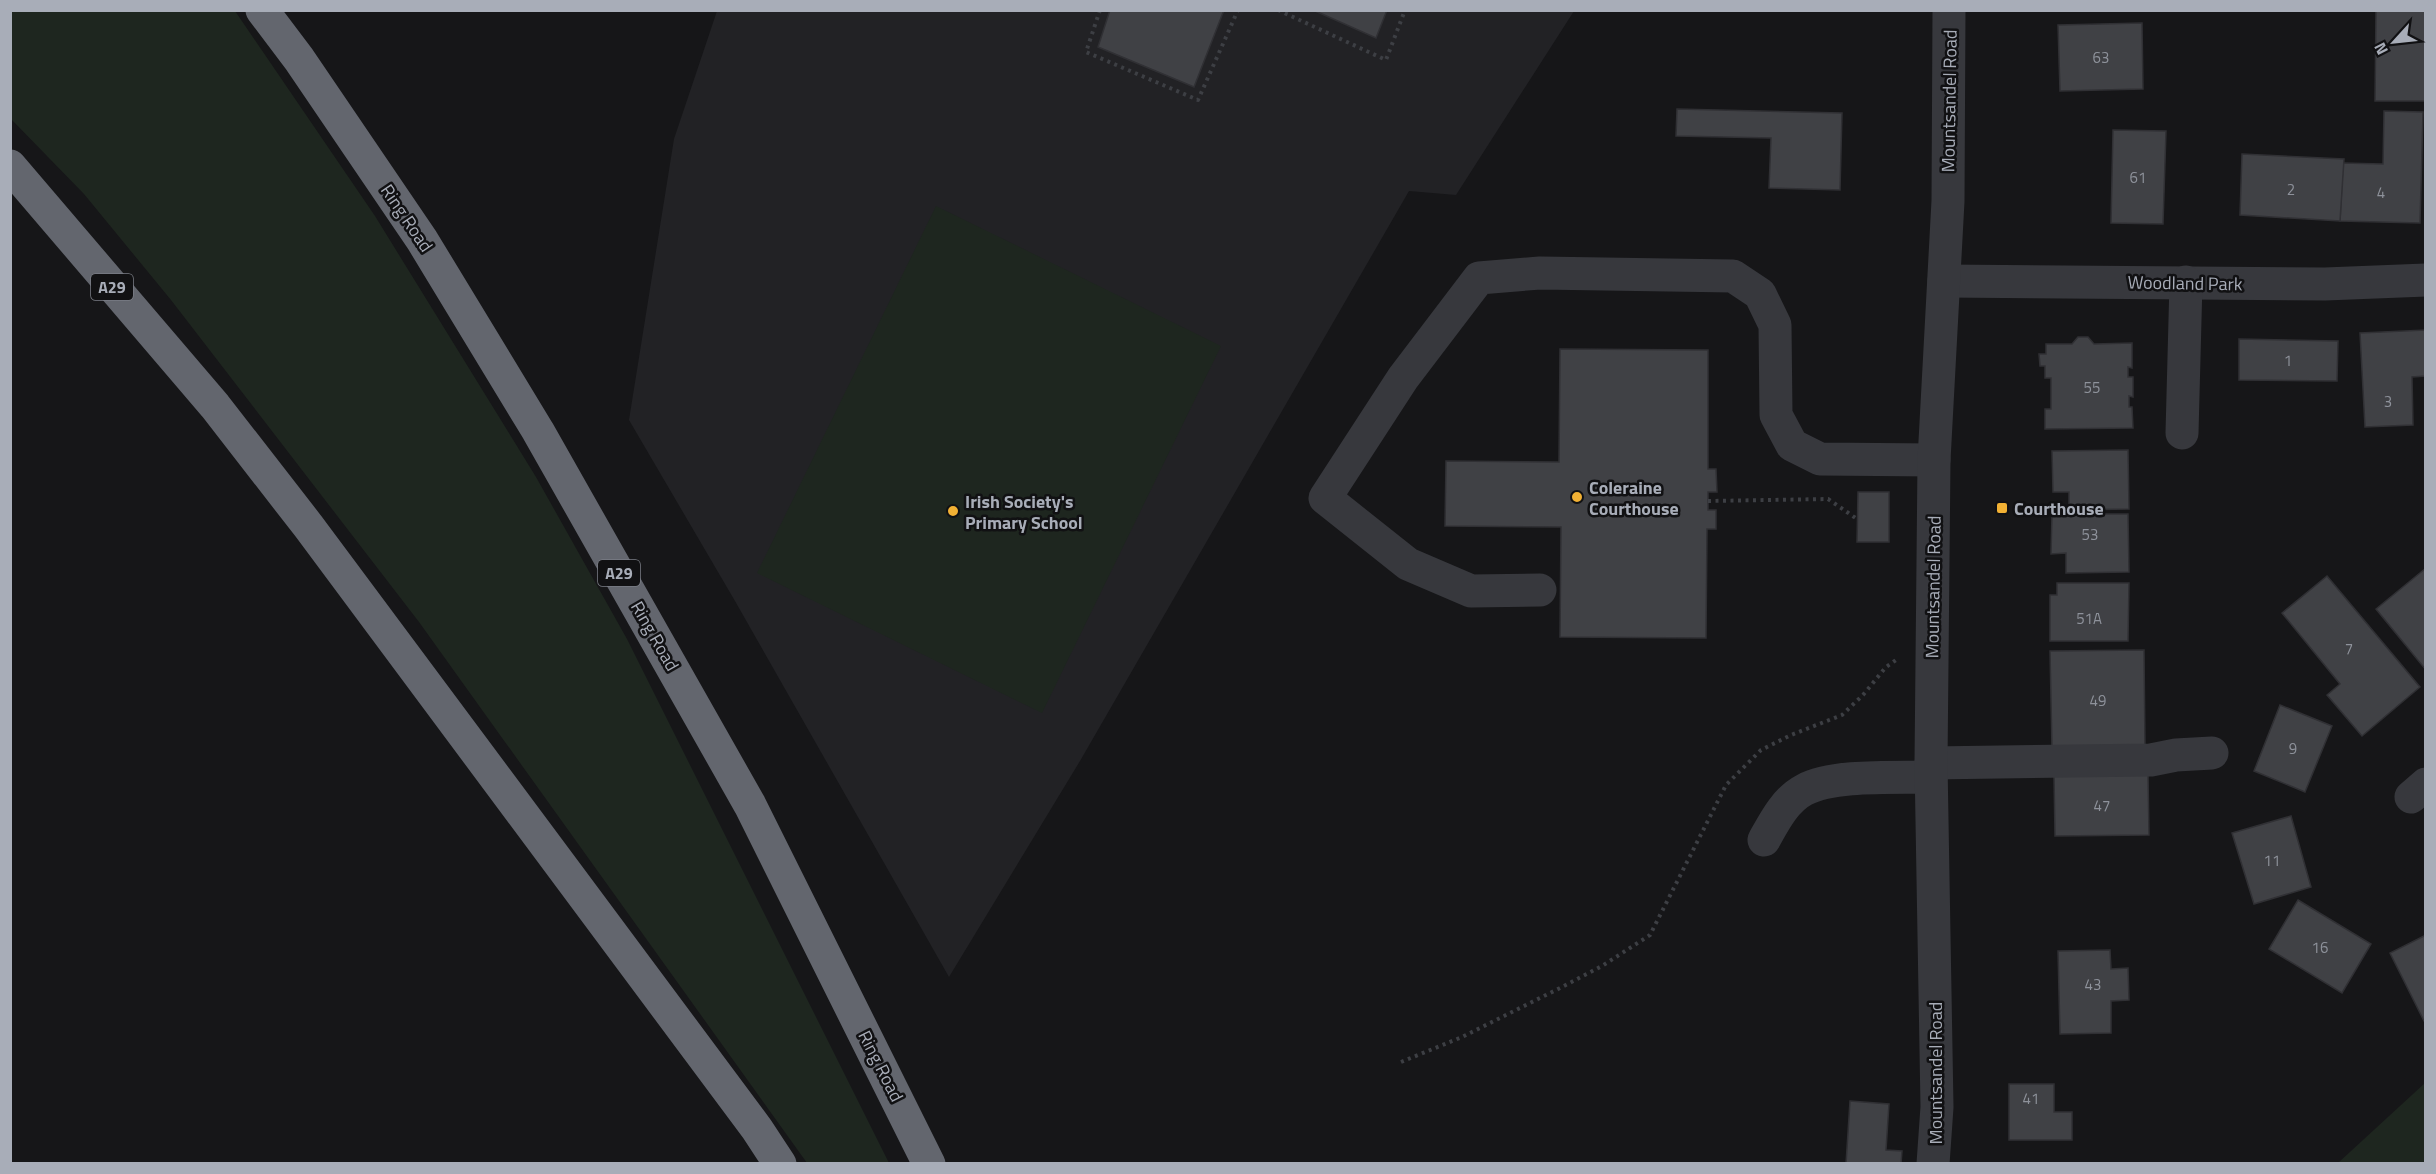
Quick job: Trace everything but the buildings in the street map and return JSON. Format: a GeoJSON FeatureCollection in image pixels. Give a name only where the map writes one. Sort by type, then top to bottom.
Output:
{"type":"FeatureCollection","features":[{"type":"Feature","properties":{"kind":"highway","name":"Ring Road"},"geometry":{"type":"LineString","coordinates":[[262,10],[299,59],[422,240],[538,431],[750,805],[930,1164]]}},
{"type":"Feature","properties":{"kind":"highway","name":"A29"},"geometry":{"type":"LineString","coordinates":[[10,166],[215,406],[309,526],[750,1119],[780,1164]]}},
{"type":"Feature","properties":{"kind":"street","name":"Mountsandel Road"},"geometry":{"type":"LineString","coordinates":[[1933,1164],[1937,1107],[1931,770],[1934,460],[1948,201],[1949,10]]}},
{"type":"Feature","properties":{"kind":"street"},"geometry":{"type":"LineString","coordinates":[[1540,590],[1471,591],[1408,564],[1325,498],[1403,378],[1479,278],[1540,273],[1733,276],[1760,294],[1775,325],[1776,415],[1792,445],[1820,459],[1934,460]]}},
{"type":"Feature","properties":{"kind":"street","name":"Woodland Park"},"geometry":{"type":"LineString","coordinates":[[1944,281],[2325,284],[2426,280]]}},
{"type":"Feature","properties":{"kind":"street"},"geometry":{"type":"LineString","coordinates":[[2182,433],[2186,282]]}},
{"type":"Feature","properties":{"kind":"street"},"geometry":{"type":"LineString","coordinates":[[1764,840],[1788,802],[1804,790],[1834,781],[1931,770],[2151,760],[2176,755],[2212,753]]}},
{"type":"Feature","properties":{"kind":"path"},"geometry":{"type":"LineString","coordinates":[[1100,10],[1086,52],[1198,100],[1238,10]]}},
{"type":"Feature","properties":{"kind":"path"},"geometry":{"type":"LineString","coordinates":[[1278,10],[1386,60],[1405,10]]}},
{"type":"Feature","properties":{"kind":"path"},"geometry":{"type":"LineString","coordinates":[[1708,501],[1828,498],[1857,519]]}},
{"type":"Feature","properties":{"kind":"path"},"geometry":{"type":"LineString","coordinates":[[1401,1062],[1462,1036],[1592,972],[1650,935],[1726,785],[1761,750],[1791,735],[1842,715],[1863,695],[1886,666],[1932,633]]}},
{"type":"Feature","properties":{"kind":"shaded area"},"geometry":{"type":"Polygon","coordinates":[[[11,10],[235,11],[375,216],[536,477],[627,639],[889,1163],[807,1163],[419,622],[171,300],[84,194],[11,119],[11,10]]]}},
{"type":"Feature","properties":{"kind":"shaded area","name":"Irish Society's Primary School"},"geometry":{"type":"Polygon","coordinates":[[[717,11],[1574,11],[1456,195],[1409,191],[1080,761],[949,977],[629,420],[674,139],[717,11]]]}},
{"type":"Feature","properties":{"kind":"shaded area"},"geometry":{"type":"Polygon","coordinates":[[[936,206],[1221,346],[1042,713],[757,573],[936,206]]]}},
{"type":"Feature","properties":{"kind":"shaded area"},"geometry":{"type":"Polygon","coordinates":[[[2425,1083],[2425,1163],[2338,1163],[2425,1083]]]}},
{"type":"Feature","properties":{"kind":"place","name":"Coleraine Courthouse"},"geometry":{"type":"Point","coordinates":[1577,497]}},
{"type":"Feature","properties":{"kind":"place","name":"Courthouse"},"geometry":{"type":"Point","coordinates":[2002,508]}},
{"type":"Feature","properties":{"kind":"place","name":"Irish Society's Primary School"},"geometry":{"type":"Point","coordinates":[953,511]}}]}
